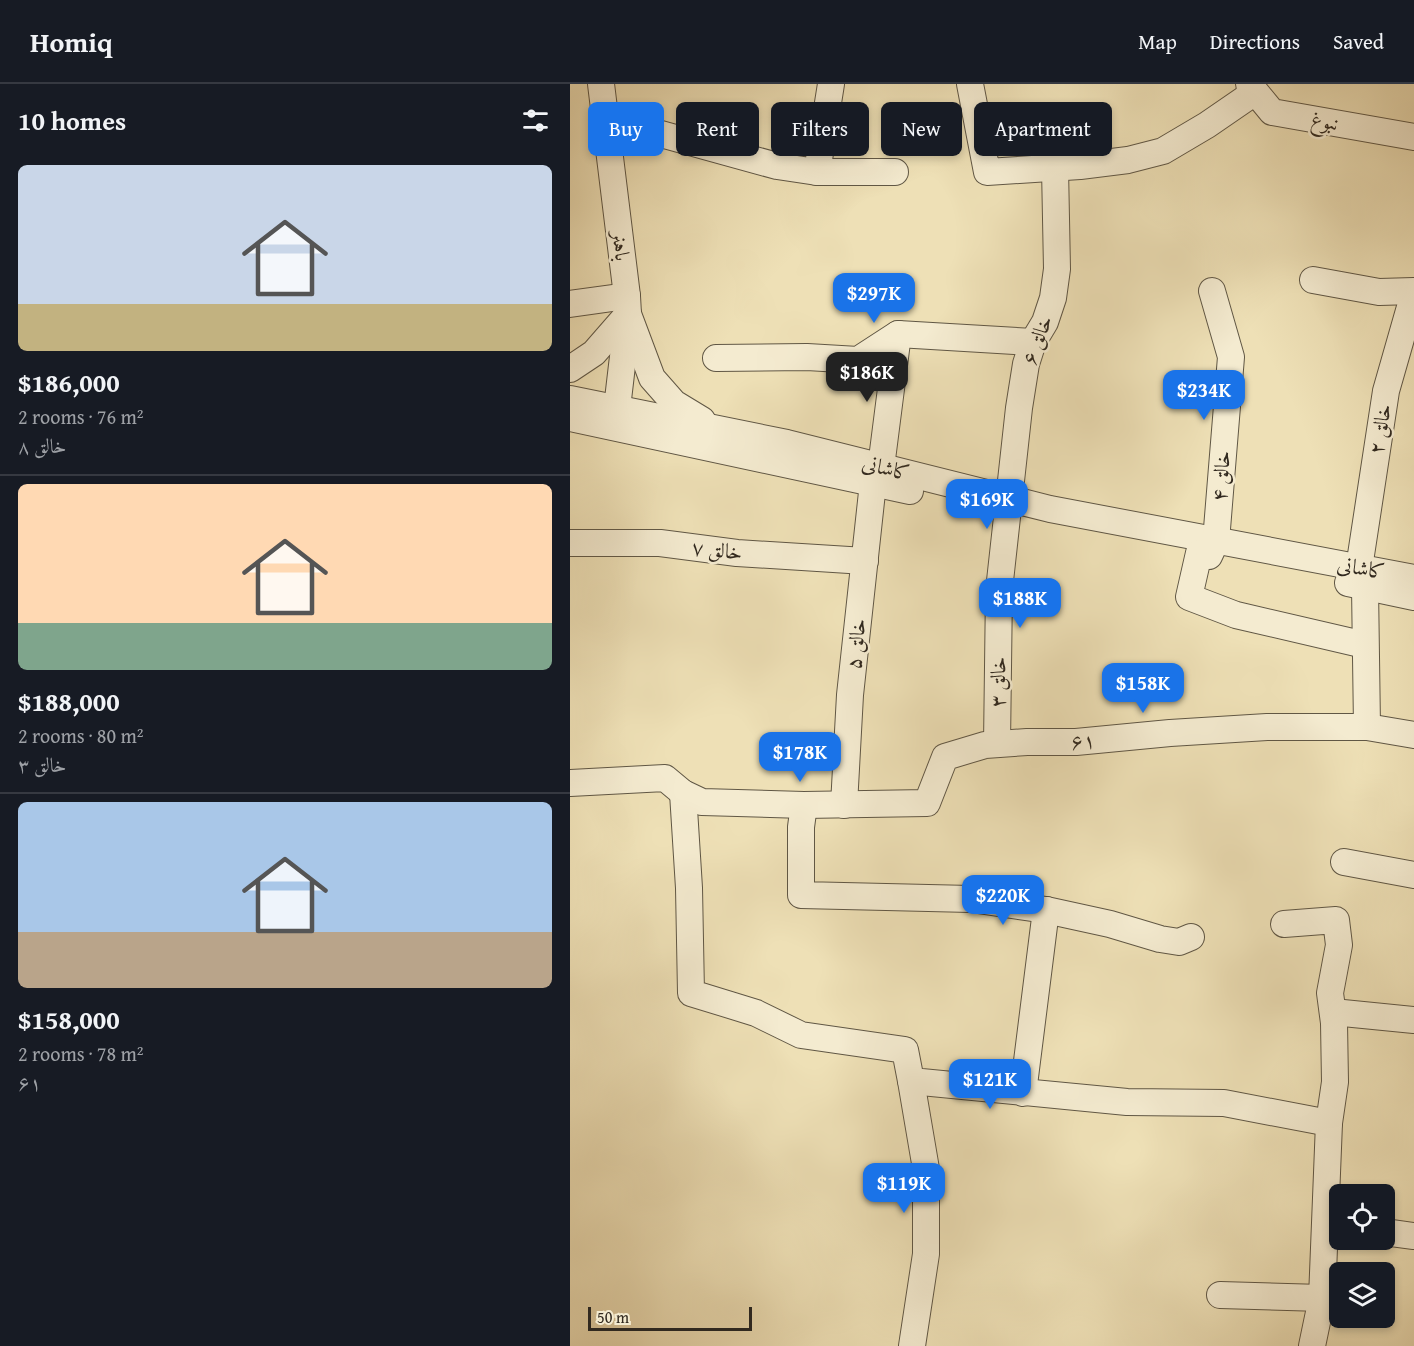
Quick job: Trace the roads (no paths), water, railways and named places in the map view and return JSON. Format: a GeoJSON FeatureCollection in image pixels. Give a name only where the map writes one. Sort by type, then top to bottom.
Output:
{"type":"FeatureCollection","features":[{"type":"Feature","properties":{"kind":"street","name":"باهنر"},"geometry":{"type":"LineString","coordinates":[[601,84],[603,102]]}},
{"type":"Feature","properties":{"kind":"street"},"geometry":{"type":"LineString","coordinates":[[817,172],[831,84]]}},
{"type":"Feature","properties":{"kind":"street"},"geometry":{"type":"LineString","coordinates":[[970,84],[987,172],[1128,160],[1163,151],[1207,125],[1252,88]]}},
{"type":"Feature","properties":{"kind":"street","name":"نبوغ"},"geometry":{"type":"LineString","coordinates":[[1252,88],[1272,112],[1414,137]]}},
{"type":"Feature","properties":{"kind":"street"},"geometry":{"type":"LineString","coordinates":[[664,135],[777,166],[817,172],[895,172]]}},
{"type":"Feature","properties":{"kind":"street","name":"باهنر"},"geometry":{"type":"LineString","coordinates":[[610,156],[628,305],[617,408]]}},
{"type":"Feature","properties":{"kind":"street","name":"خالق ۶"},"geometry":{"type":"LineString","coordinates":[[1008,506],[1026,364],[1033,342],[1045,322],[1053,298],[1057,269],[1054,168]]}},
{"type":"Feature","properties":{"kind":"street"},"geometry":{"type":"LineString","coordinates":[[1313,280],[1379,292],[1414,292]]}},
{"type":"Feature","properties":{"kind":"street","name":"خالق ۴"},"geometry":{"type":"LineString","coordinates":[[1212,291],[1231,357],[1208,550],[1189,597],[1236,615],[1365,645]]}},
{"type":"Feature","properties":{"kind":"street","name":"خالق ۲"},"geometry":{"type":"LineString","coordinates":[[1367,727],[1362,577],[1386,391],[1414,292]]}},
{"type":"Feature","properties":{"kind":"street"},"geometry":{"type":"LineString","coordinates":[[570,304],[628,305]]}},
{"type":"Feature","properties":{"kind":"street"},"geometry":{"type":"LineString","coordinates":[[570,369],[594,353],[628,305]]}},
{"type":"Feature","properties":{"kind":"street"},"geometry":{"type":"LineString","coordinates":[[628,305],[652,378],[674,403],[715,428],[735,453]]}},
{"type":"Feature","properties":{"kind":"street"},"geometry":{"type":"LineString","coordinates":[[716,358],[807,357],[858,360],[898,334],[1033,342]]}},
{"type":"Feature","properties":{"kind":"street","name":"خالق ۵"},"geometry":{"type":"LineString","coordinates":[[844,805],[850,694],[865,561],[898,334]]}},
{"type":"Feature","properties":{"kind":"street","name":"کاشانی"},"geometry":{"type":"LineString","coordinates":[[570,399],[787,443],[877,475]]}},
{"type":"Feature","properties":{"kind":"street","name":"کاشانی"},"geometry":{"type":"LineString","coordinates":[[570,418],[735,453],[877,475],[1008,506],[1050,509],[1208,550],[1362,577],[1414,578]]}},
{"type":"Feature","properties":{"kind":"street","name":"خالق ۳"},"geometry":{"type":"LineString","coordinates":[[997,744],[999,590],[1008,506]]}},
{"type":"Feature","properties":{"kind":"street","name":"خالق ۷"},"geometry":{"type":"LineString","coordinates":[[570,543],[660,543],[738,553],[865,561]]}},
{"type":"Feature","properties":{"kind":"street","name":"کاشانی"},"geometry":{"type":"LineString","coordinates":[[1362,577],[1414,597]]}},
{"type":"Feature","properties":{"kind":"street","name":"۶۱"},"geometry":{"type":"LineString","coordinates":[[844,805],[927,803],[945,757],[985,745],[1076,742],[1267,727],[1367,727],[1414,735]]}},
{"type":"Feature","properties":{"kind":"street"},"geometry":{"type":"LineString","coordinates":[[570,783],[665,778],[683,793],[702,802],[844,805]]}},
{"type":"Feature","properties":{"kind":"street"},"geometry":{"type":"LineString","coordinates":[[683,793],[689,888],[691,993],[756,1013],[801,1035],[905,1050],[926,1169],[926,1254],[912,1346]]}},
{"type":"Feature","properties":{"kind":"street"},"geometry":{"type":"LineString","coordinates":[[804,805],[801,827],[801,895],[970,899],[1046,910],[1110,924],[1160,939],[1179,942],[1191,937]]}},
{"type":"Feature","properties":{"kind":"street"},"geometry":{"type":"LineString","coordinates":[[1344,862],[1414,875]]}},
{"type":"Feature","properties":{"kind":"street"},"geometry":{"type":"LineString","coordinates":[[1023,1093],[1046,910]]}},
{"type":"Feature","properties":{"kind":"street"},"geometry":{"type":"LineString","coordinates":[[1284,924],[1336,920],[1339,945],[1330,993],[1333,1012],[1335,1082],[1329,1123],[1331,1184]]}},
{"type":"Feature","properties":{"kind":"street"},"geometry":{"type":"LineString","coordinates":[[1333,1012],[1414,1020]]}},
{"type":"Feature","properties":{"kind":"street"},"geometry":{"type":"LineString","coordinates":[[911,1081],[1127,1102],[1224,1103],[1329,1123]]}},
{"type":"Feature","properties":{"kind":"street"},"geometry":{"type":"LineString","coordinates":[[1395,1233],[1414,1236]]}},
{"type":"Feature","properties":{"kind":"street"},"geometry":{"type":"LineString","coordinates":[[1312,1346],[1329,1250]]}},
{"type":"Feature","properties":{"kind":"street"},"geometry":{"type":"LineString","coordinates":[[1220,1295],[1322,1298]]}}]}
